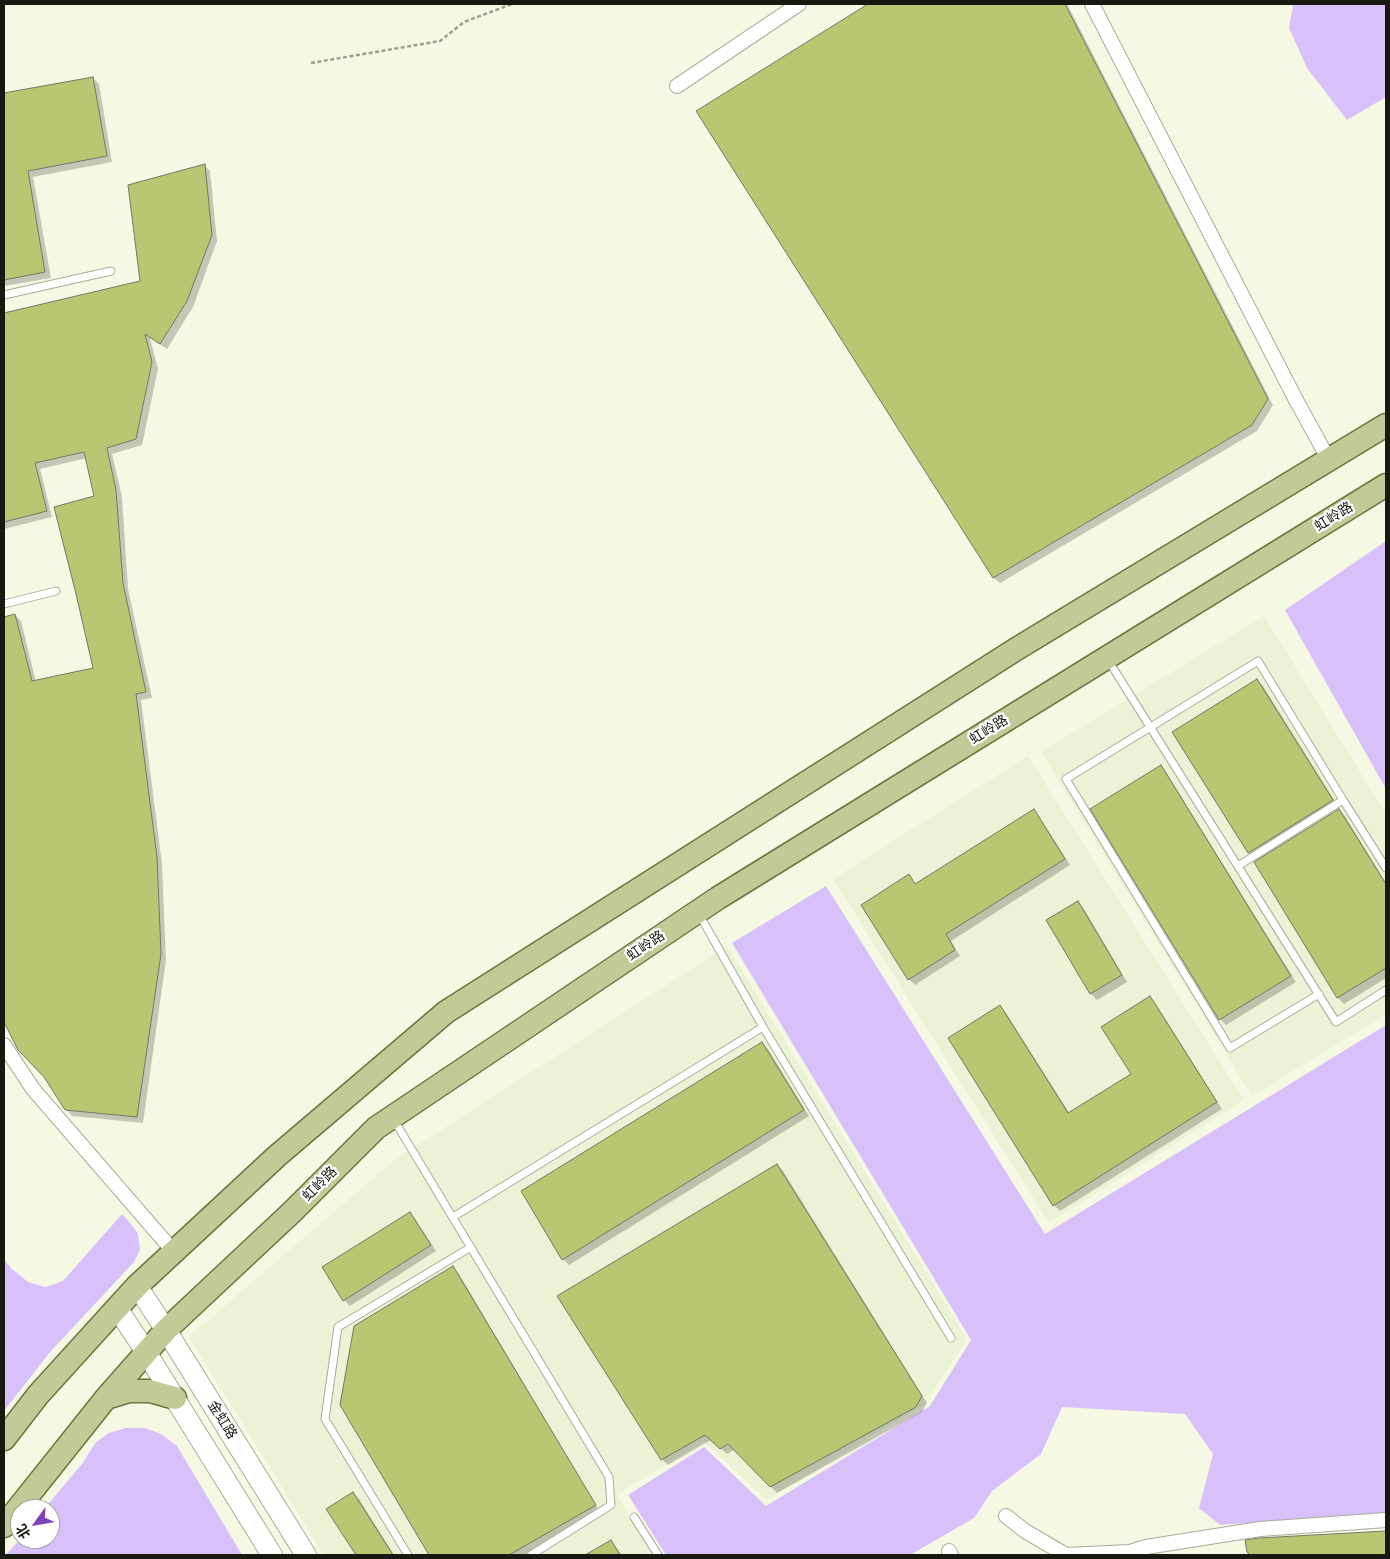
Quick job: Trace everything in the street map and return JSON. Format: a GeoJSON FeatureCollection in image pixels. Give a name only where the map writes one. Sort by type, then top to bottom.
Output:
{"type":"FeatureCollection","features":[{"type":"Feature","properties":{"kind":"main road"},"geometry":{"type":"LineString","coordinates":[[4,1439],[38,1395],[136,1286],[277,1156],[446,1012],[1018,648],[1386,425]]}},
{"type":"Feature","properties":{"kind":"main road","name":"虹岭路"},"geometry":{"type":"LineString","coordinates":[[4,1526],[106,1398],[166,1330],[292,1212],[376,1128],[698,911],[1386,485]]}},
{"type":"Feature","properties":{"kind":"main road"},"geometry":{"type":"LineString","coordinates":[[106,1398],[128,1391],[150,1391],[175,1398]]}},
{"type":"Feature","properties":{"kind":"street"},"geometry":{"type":"LineString","coordinates":[[677,86],[799,4]]}},
{"type":"Feature","properties":{"kind":"street"},"geometry":{"type":"LineString","coordinates":[[1092,4],[1296,400],[1329,460]]}},
{"type":"Feature","properties":{"kind":"street"},"geometry":{"type":"LineString","coordinates":[[4,1045],[33,1089],[174,1252]]}},
{"type":"Feature","properties":{"kind":"street","name":"金虹路"},"geometry":{"type":"LineString","coordinates":[[136,1286],[166,1330],[306,1555]]}},
{"type":"Feature","properties":{"kind":"street","name":"金虹路"},"geometry":{"type":"LineString","coordinates":[[116,1308],[146,1352],[272,1555]]}},
{"type":"Feature","properties":{"kind":"street"},"geometry":{"type":"LineString","coordinates":[[1006,1516],[1025,1531],[1066,1555],[1131,1554],[1155,1545],[1260,1529],[1386,1520]]}},
{"type":"Feature","properties":{"kind":"lane"},"geometry":{"type":"LineString","coordinates":[[4,295],[111,272]]}},
{"type":"Feature","properties":{"kind":"lane"},"geometry":{"type":"LineString","coordinates":[[4,604],[56,591]]}},
{"type":"Feature","properties":{"kind":"lane"},"geometry":{"type":"LineString","coordinates":[[1107,657],[1336,1022],[1386,990]]}},
{"type":"Feature","properties":{"kind":"lane"},"geometry":{"type":"LineString","coordinates":[[1319,994],[1230,1048],[1066,779],[1258,661],[1386,868]]}},
{"type":"Feature","properties":{"kind":"lane"},"geometry":{"type":"LineString","coordinates":[[1238,866],[1343,800]]}},
{"type":"Feature","properties":{"kind":"lane"},"geometry":{"type":"LineString","coordinates":[[698,911],[763,1027],[951,1338]]}},
{"type":"Feature","properties":{"kind":"lane"},"geometry":{"type":"LineString","coordinates":[[453,1216],[763,1027]]}},
{"type":"Feature","properties":{"kind":"lane"},"geometry":{"type":"LineString","coordinates":[[393,1117],[609,1477],[611,1505],[531,1555]]}},
{"type":"Feature","properties":{"kind":"lane"},"geometry":{"type":"LineString","coordinates":[[408,1555],[325,1420],[338,1327],[471,1248]]}},
{"type":"Feature","properties":{"kind":"lane"},"geometry":{"type":"LineString","coordinates":[[634,1517],[658,1555]]}},
{"type":"Feature","properties":{"kind":"path"},"geometry":{"type":"LineString","coordinates":[[311,63],[440,41],[464,22],[512,4]]}},
{"type":"Feature","properties":{"kind":"shaded area"},"geometry":{"type":"Polygon","coordinates":[[[1293,4],[1386,4],[1386,97],[1347,120],[1307,68],[1289,28],[1293,4]]]}},
{"type":"Feature","properties":{"kind":"shaded area"},"geometry":{"type":"Polygon","coordinates":[[[1386,541],[1386,789],[1285,610],[1386,541]]]}},
{"type":"Feature","properties":{"kind":"shaded area"},"geometry":{"type":"Polygon","coordinates":[[[1264,616],[1386,814],[1386,1014],[1252,1096],[1041,752],[1264,616]]]}},
{"type":"Feature","properties":{"kind":"shaded area"},"geometry":{"type":"Polygon","coordinates":[[[1028,756],[1244,1100],[1049,1223],[833,879],[1028,756]]]}},
{"type":"Feature","properties":{"kind":"shaded area"},"geometry":{"type":"Polygon","coordinates":[[[826,886],[1045,1234],[1386,1025],[1386,1513],[1220,1525],[1199,1508],[1213,1454],[1185,1414],[1062,1407],[1041,1454],[992,1491],[974,1518],[910,1555],[666,1555],[628,1495],[704,1447],[766,1506],[930,1406],[971,1340],[732,943],[826,886]]]}},
{"type":"Feature","properties":{"kind":"shaded area"},"geometry":{"type":"Polygon","coordinates":[[[727,946],[967,1339],[925,1404],[767,1500],[704,1442],[617,1494],[652,1555],[324,1555],[189,1337],[393,1161],[727,946]]]}},
{"type":"Feature","properties":{"kind":"shaded area"},"geometry":{"type":"Polygon","coordinates":[[[122,1214],[138,1234],[140,1250],[134,1262],[51,1351],[4,1411],[4,1259],[12,1269],[28,1282],[45,1287],[63,1281],[122,1214]]]}},
{"type":"Feature","properties":{"kind":"shaded area"},"geometry":{"type":"Polygon","coordinates":[[[125,1428],[145,1428],[161,1434],[177,1446],[242,1555],[6,1555],[11,1549],[60,1549],[60,1499],[52,1499],[82,1464],[96,1442],[109,1433],[125,1428]]]}},
{"type":"Feature","properties":{"kind":"building"},"geometry":{"type":"Polygon","coordinates":[[[868,4],[1065,4],[1268,399],[1252,425],[993,578],[696,111],[868,4]]]}},
{"type":"Feature","properties":{"kind":"building"},"geometry":{"type":"Polygon","coordinates":[[[93,77],[107,156],[28,171],[45,272],[4,280],[4,93],[93,77]]]}},
{"type":"Feature","properties":{"kind":"building"},"geometry":{"type":"Polygon","coordinates":[[[205,164],[212,235],[187,301],[160,344],[145,334],[152,362],[136,439],[107,448],[116,490],[123,583],[146,692],[136,694],[157,857],[161,954],[137,1117],[65,1110],[44,1077],[18,1050],[4,1022],[4,617],[15,614],[32,681],[93,668],[54,507],[94,496],[84,452],[35,463],[47,511],[4,522],[4,313],[140,281],[128,185],[205,164]]]}},
{"type":"Feature","properties":{"kind":"building"},"geometry":{"type":"Polygon","coordinates":[[[1257,679],[1333,800],[1248,853],[1172,732],[1257,679]]]}},
{"type":"Feature","properties":{"kind":"building"},"geometry":{"type":"Polygon","coordinates":[[[1161,765],[1291,976],[1219,1020],[1090,809],[1161,765]]]}},
{"type":"Feature","properties":{"kind":"building"},"geometry":{"type":"Polygon","coordinates":[[[1034,809],[1065,859],[946,934],[955,950],[908,980],[861,905],[909,874],[915,884],[1034,809]]]}},
{"type":"Feature","properties":{"kind":"building"},"geometry":{"type":"Polygon","coordinates":[[[1339,809],[1386,884],[1386,968],[1337,998],[1254,862],[1339,809]]]}},
{"type":"Feature","properties":{"kind":"building"},"geometry":{"type":"Polygon","coordinates":[[[1078,901],[1122,975],[1090,994],[1046,920],[1078,901]]]}},
{"type":"Feature","properties":{"kind":"building"},"geometry":{"type":"Polygon","coordinates":[[[1150,996],[1217,1102],[1053,1206],[948,1038],[1000,1005],[1068,1113],[1131,1074],[1101,1027],[1150,996]]]}},
{"type":"Feature","properties":{"kind":"building"},"geometry":{"type":"Polygon","coordinates":[[[762,1042],[804,1110],[562,1260],[521,1191],[762,1042]]]}},
{"type":"Feature","properties":{"kind":"building"},"geometry":{"type":"Polygon","coordinates":[[[777,1164],[922,1396],[916,1407],[770,1487],[728,1444],[720,1449],[705,1435],[661,1460],[557,1296],[777,1164]]]}},
{"type":"Feature","properties":{"kind":"building"},"geometry":{"type":"Polygon","coordinates":[[[410,1212],[431,1245],[343,1301],[322,1267],[410,1212]]]}},
{"type":"Feature","properties":{"kind":"building"},"geometry":{"type":"Polygon","coordinates":[[[453,1266],[596,1505],[509,1555],[429,1555],[340,1405],[354,1326],[453,1266]]]}},
{"type":"Feature","properties":{"kind":"building"},"geometry":{"type":"Polygon","coordinates":[[[353,1492],[393,1555],[356,1555],[326,1509],[353,1492]]]}},
{"type":"Feature","properties":{"kind":"building"},"geometry":{"type":"Polygon","coordinates":[[[1386,1531],[1386,1555],[1250,1555],[1247,1552],[1245,1540],[1259,1538],[1386,1531]]]}},
{"type":"Feature","properties":{"kind":"building"},"geometry":{"type":"Polygon","coordinates":[[[611,1540],[620,1555],[585,1555],[611,1540]]]}}]}
